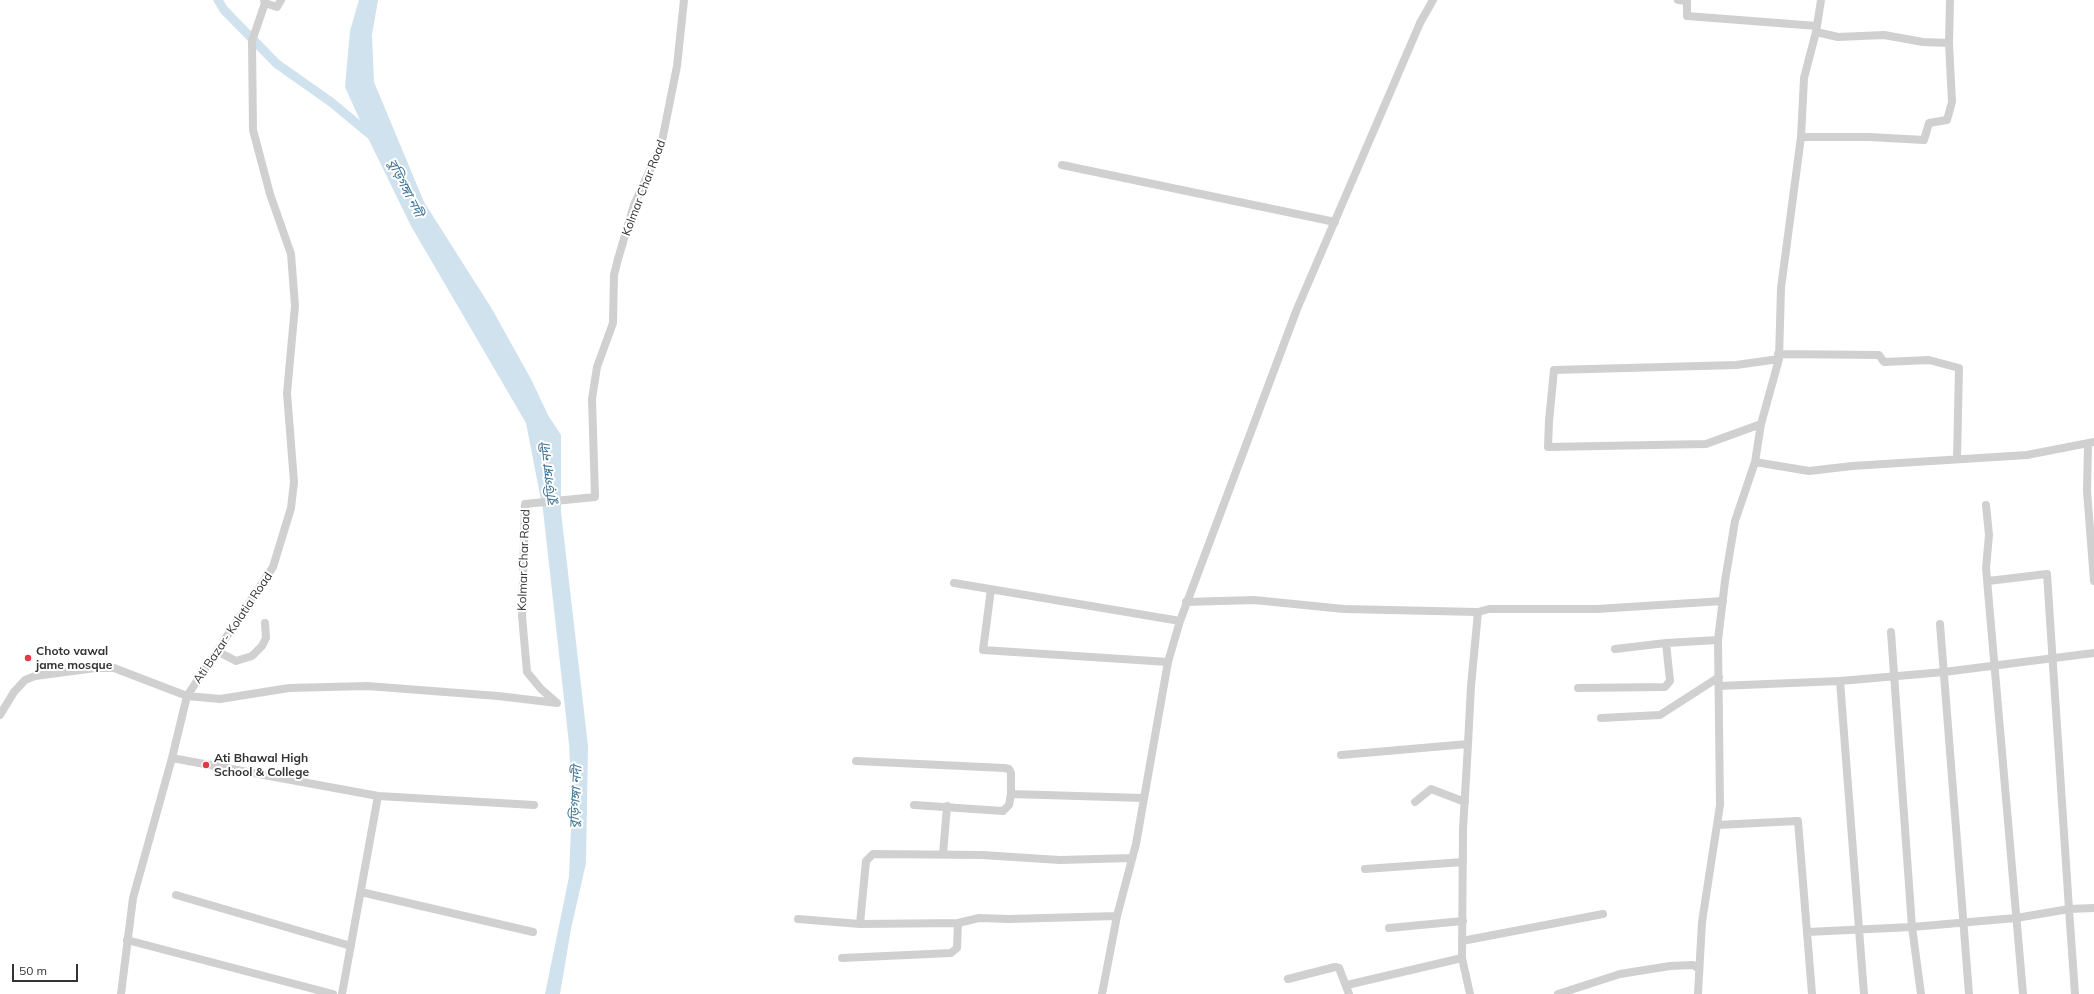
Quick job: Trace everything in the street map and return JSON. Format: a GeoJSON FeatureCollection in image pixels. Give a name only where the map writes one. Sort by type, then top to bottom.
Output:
{"type":"FeatureCollection","features":[{"type":"Feature","properties":{"kind":"street"},"geometry":{"type":"LineString","coordinates":[[264,2],[277,7],[281,0]]}},
{"type":"Feature","properties":{"kind":"street","name":"Kolmar Char Road"},"geometry":{"type":"LineString","coordinates":[[187,696],[220,699],[289,688],[367,686],[498,696],[557,703],[541,689],[527,672],[522,616],[525,504],[572,500],[596,496],[592,400],[596,367],[613,323],[614,275],[618,259],[634,205],[661,146],[677,66],[684,0]]}},
{"type":"Feature","properties":{"kind":"street"},"geometry":{"type":"LineString","coordinates":[[1102,994],[1117,916],[1132,858],[1168,662],[1186,602],[1297,309],[1420,24],[1433,0]]}},
{"type":"Feature","properties":{"kind":"street"},"geometry":{"type":"LineString","coordinates":[[1678,0],[1687,1],[1687,16],[1817,29],[1838,37],[1884,35],[1923,42],[1950,43]]}},
{"type":"Feature","properties":{"kind":"street"},"geometry":{"type":"LineString","coordinates":[[1698,994],[1702,922],[1720,805],[1720,677],[1718,640],[1735,521],[1755,462],[1761,424],[1778,357],[1781,288],[1802,137],[1804,78],[1817,29],[1821,0]]}},
{"type":"Feature","properties":{"kind":"street"},"geometry":{"type":"LineString","coordinates":[[1802,137],[1869,137],[1924,140],[1929,123],[1947,120],[1952,102],[1950,0]]}},
{"type":"Feature","properties":{"kind":"street","name":"Ati Bazar- Kolatia Road"},"geometry":{"type":"LineString","coordinates":[[121,994],[133,898],[172,758],[187,696],[273,567],[292,508],[294,482],[287,393],[295,306],[291,254],[270,194],[253,130],[252,40],[264,2]]}},
{"type":"Feature","properties":{"kind":"street"},"geometry":{"type":"LineString","coordinates":[[1062,165],[1335,222]]}},
{"type":"Feature","properties":{"kind":"street"},"geometry":{"type":"LineString","coordinates":[[1761,424],[1706,444],[1548,447],[1554,370],[1736,365],[1778,357],[1879,354],[1884,362],[1929,360],[1959,368],[1957,459]]}},
{"type":"Feature","properties":{"kind":"street"},"geometry":{"type":"LineString","coordinates":[[1755,462],[1809,471],[1852,466],[2027,455],[2091,442],[2087,491],[2094,581]]}},
{"type":"Feature","properties":{"kind":"street"},"geometry":{"type":"LineString","coordinates":[[1986,505],[1989,535],[1986,568],[2023,994]]}},
{"type":"Feature","properties":{"kind":"street"},"geometry":{"type":"LineString","coordinates":[[1988,581],[2047,574],[2075,994]]}},
{"type":"Feature","properties":{"kind":"street"},"geometry":{"type":"LineString","coordinates":[[954,583],[1180,621]]}},
{"type":"Feature","properties":{"kind":"street"},"geometry":{"type":"LineString","coordinates":[[991,589],[983,650],[1168,662]]}},
{"type":"Feature","properties":{"kind":"street"},"geometry":{"type":"LineString","coordinates":[[1186,602],[1254,600],[1344,609],[1478,612],[1489,609],[1597,609],[1723,601]]}},
{"type":"Feature","properties":{"kind":"street"},"geometry":{"type":"LineString","coordinates":[[1470,994],[1462,958],[1463,862],[1471,686],[1478,612]]}},
{"type":"Feature","properties":{"kind":"street"},"geometry":{"type":"LineString","coordinates":[[217,651],[236,661],[252,656],[262,646],[266,638],[265,623]]}},
{"type":"Feature","properties":{"kind":"street"},"geometry":{"type":"LineString","coordinates":[[1940,624],[1969,994]]}},
{"type":"Feature","properties":{"kind":"street"},"geometry":{"type":"LineString","coordinates":[[1891,632],[1912,927],[1921,994]]}},
{"type":"Feature","properties":{"kind":"street"},"geometry":{"type":"LineString","coordinates":[[1615,649],[1666,643],[1718,640]]}},
{"type":"Feature","properties":{"kind":"street"},"geometry":{"type":"LineString","coordinates":[[1578,688],[1665,687],[1670,681],[1666,643]]}},
{"type":"Feature","properties":{"kind":"street"},"geometry":{"type":"LineString","coordinates":[[1720,686],[1840,680],[1944,672],[2052,657],[2094,653]]}},
{"type":"Feature","properties":{"kind":"street"},"geometry":{"type":"LineString","coordinates":[[0,715],[14,692],[25,680],[35,676],[96,668],[114,668],[187,696]]}},
{"type":"Feature","properties":{"kind":"street"},"geometry":{"type":"LineString","coordinates":[[1600,718],[1660,715],[1720,677]]}},
{"type":"Feature","properties":{"kind":"street"},"geometry":{"type":"LineString","coordinates":[[1840,680],[1864,994]]}},
{"type":"Feature","properties":{"kind":"street"},"geometry":{"type":"LineString","coordinates":[[1340,755],[1468,744]]}},
{"type":"Feature","properties":{"kind":"street"},"geometry":{"type":"LineString","coordinates":[[172,758],[378,796],[534,805]]}},
{"type":"Feature","properties":{"kind":"street"},"geometry":{"type":"LineString","coordinates":[[856,761],[1004,768],[1011,773],[1012,794],[1009,805],[1003,811],[947,806],[914,805]]}},
{"type":"Feature","properties":{"kind":"street"},"geometry":{"type":"LineString","coordinates":[[1415,802],[1431,788],[1465,802]]}},
{"type":"Feature","properties":{"kind":"street"},"geometry":{"type":"LineString","coordinates":[[1012,794],[1143,798]]}},
{"type":"Feature","properties":{"kind":"street"},"geometry":{"type":"LineString","coordinates":[[342,994],[378,796]]}},
{"type":"Feature","properties":{"kind":"street"},"geometry":{"type":"LineString","coordinates":[[943,854],[947,806]]}},
{"type":"Feature","properties":{"kind":"street"},"geometry":{"type":"LineString","coordinates":[[1716,825],[1798,821],[1812,994]]}},
{"type":"Feature","properties":{"kind":"street"},"geometry":{"type":"LineString","coordinates":[[860,924],[866,861],[870,855],[873,854],[943,854],[1060,860],[1132,858]]}},
{"type":"Feature","properties":{"kind":"street"},"geometry":{"type":"LineString","coordinates":[[1365,869],[1463,862]]}},
{"type":"Feature","properties":{"kind":"street"},"geometry":{"type":"LineString","coordinates":[[360,892],[533,932]]}},
{"type":"Feature","properties":{"kind":"street"},"geometry":{"type":"LineString","coordinates":[[176,895],[351,946]]}},
{"type":"Feature","properties":{"kind":"street"},"geometry":{"type":"LineString","coordinates":[[1807,932],[1912,927],[2016,918],[2069,909],[2094,908]]}},
{"type":"Feature","properties":{"kind":"street"},"geometry":{"type":"LineString","coordinates":[[1462,942],[1603,914]]}},
{"type":"Feature","properties":{"kind":"street"},"geometry":{"type":"LineString","coordinates":[[798,919],[860,924],[958,923],[979,918],[1009,920],[1117,916]]}},
{"type":"Feature","properties":{"kind":"street"},"geometry":{"type":"LineString","coordinates":[[1389,928],[1462,922]]}},
{"type":"Feature","properties":{"kind":"street"},"geometry":{"type":"LineString","coordinates":[[842,958],[951,953],[957,948],[958,923]]}},
{"type":"Feature","properties":{"kind":"street"},"geometry":{"type":"LineString","coordinates":[[127,940],[333,994]]}},
{"type":"Feature","properties":{"kind":"street"},"geometry":{"type":"LineString","coordinates":[[1346,985],[1462,958]]}},
{"type":"Feature","properties":{"kind":"street"},"geometry":{"type":"LineString","coordinates":[[1558,994],[1620,974],[1670,966],[1694,965],[1699,969]]}},
{"type":"Feature","properties":{"kind":"street"},"geometry":{"type":"LineString","coordinates":[[1288,979],[1335,967],[1339,968],[1349,994]]}},
{"type":"Feature","properties":{"kind":"water","name":"বুড়িগঙ্গা নদী"},"geometry":{"type":"Polygon","coordinates":[[[359,0],[378,0],[372,35],[374,82],[424,202],[492,309],[532,381],[548,415],[561,435],[561,512],[588,746],[586,863],[571,929],[560,994],[545,994],[569,877],[572,806],[569,744],[543,510],[526,423],[411,226],[345,87],[350,31],[359,0]]]}},
{"type":"Feature","properties":{"kind":"waterway"},"geometry":{"type":"LineString","coordinates":[[218,0],[224,10],[277,64],[331,102],[372,136]]}},
{"type":"Feature","properties":{"kind":"place","name":"Choto vawal jame mosque"},"geometry":{"type":"Point","coordinates":[28,658]}},
{"type":"Feature","properties":{"kind":"place","name":"Ati Bhawal High School & College"},"geometry":{"type":"Point","coordinates":[206,765]}}]}
